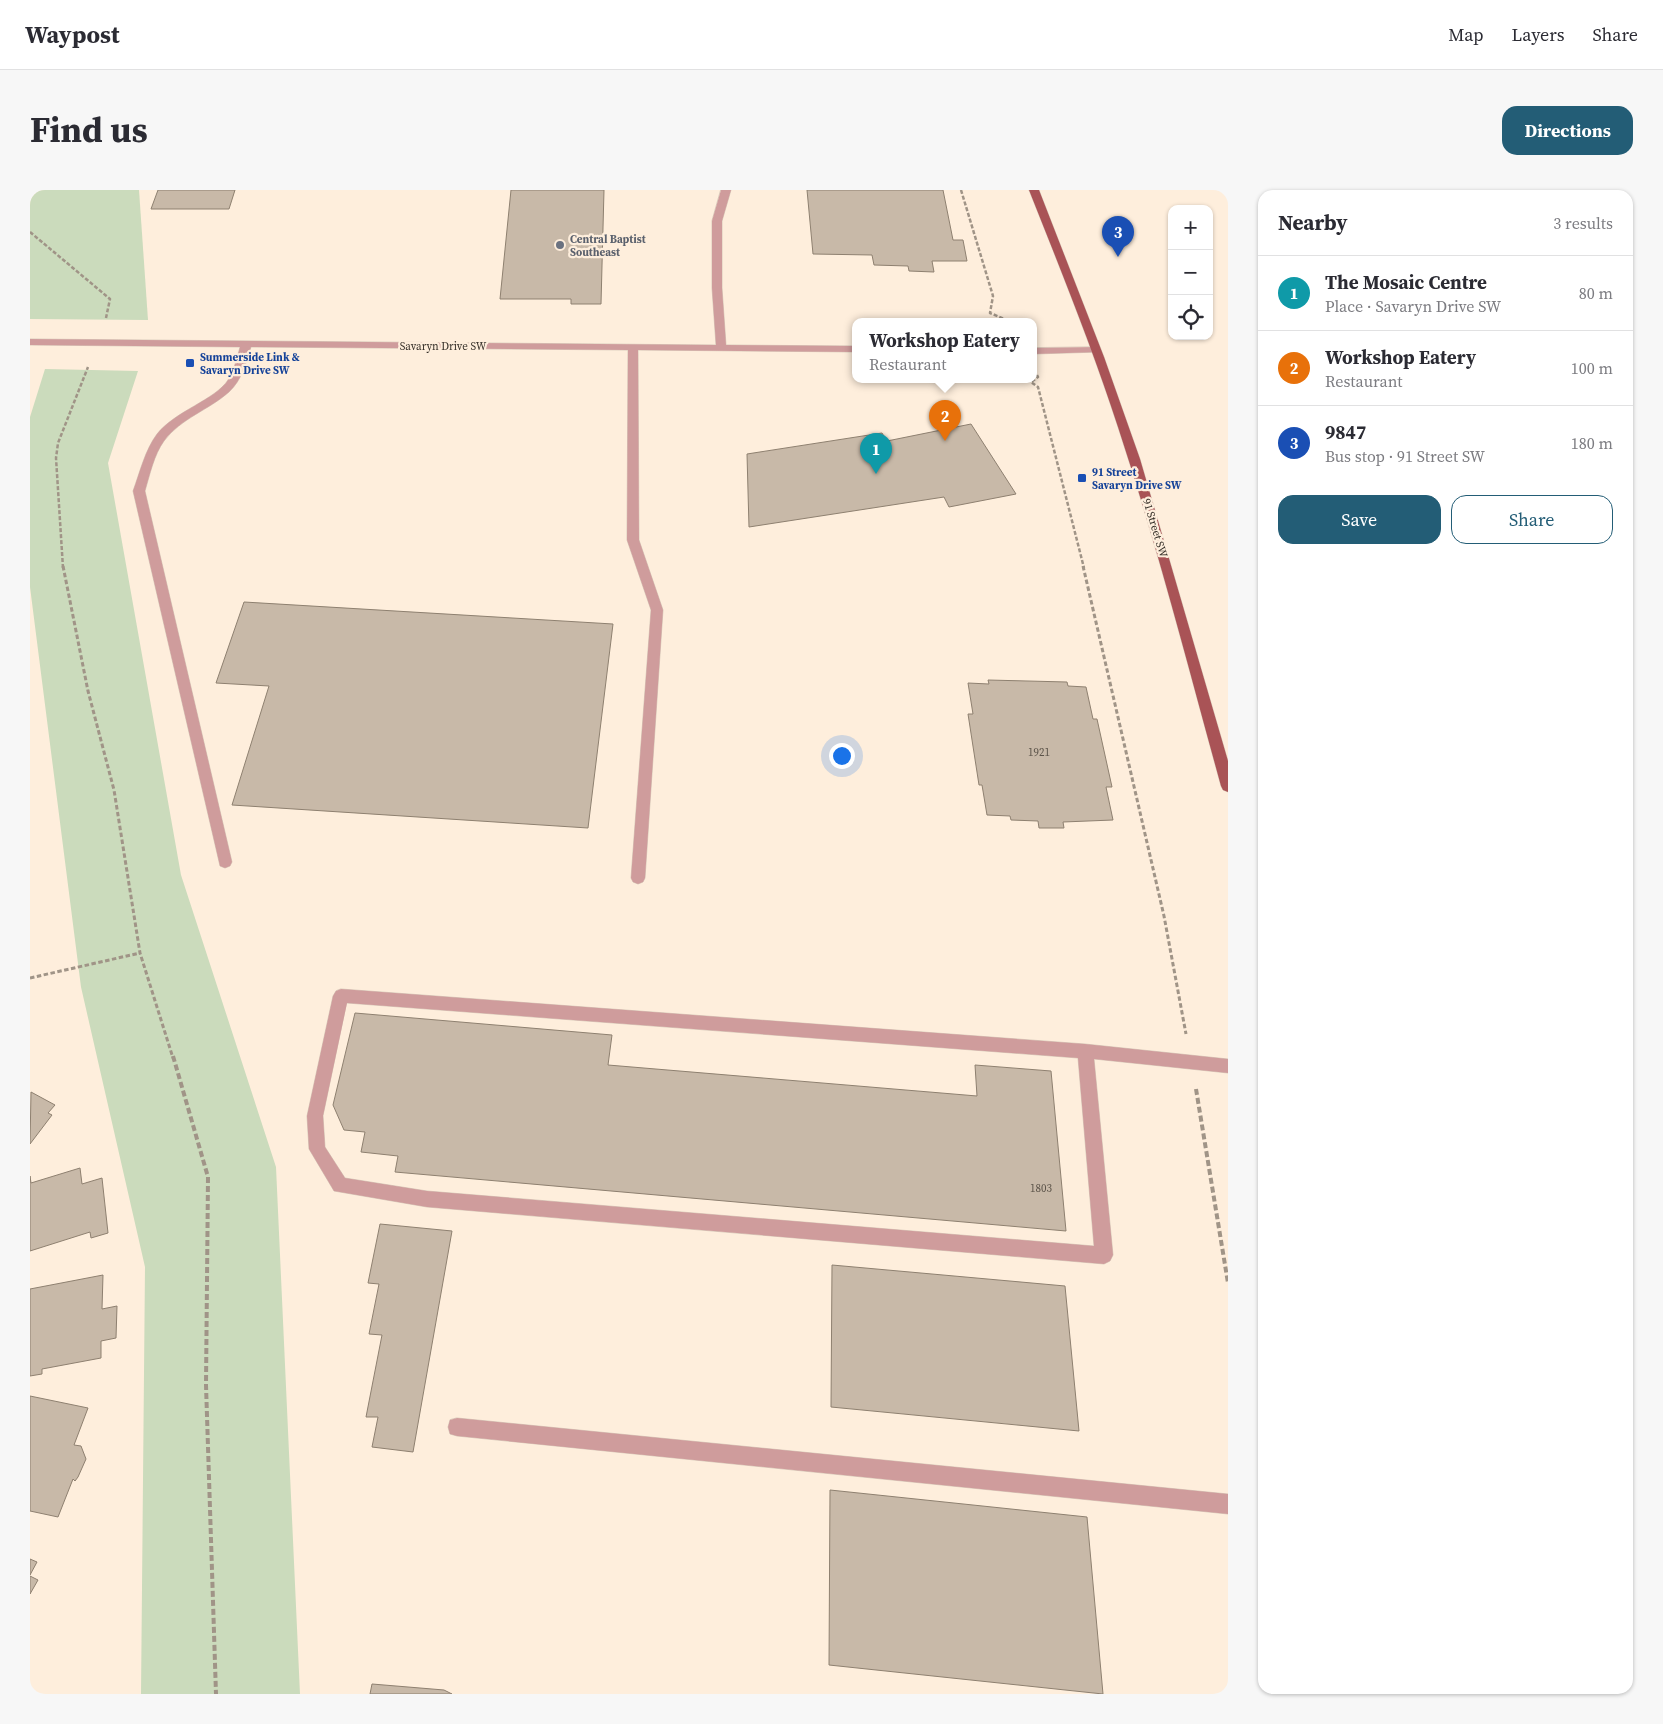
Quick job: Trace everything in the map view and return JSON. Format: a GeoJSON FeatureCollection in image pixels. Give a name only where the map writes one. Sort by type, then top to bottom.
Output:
{"type":"FeatureCollection","features":[{"type":"Feature","properties":{"kind":"main road","name":"91 Street SW"},"geometry":{"type":"LineString","coordinates":[[1034,190],[1096,350],[1137,467],[1186,632],[1228,786]]}},
{"type":"Feature","properties":{"kind":"street"},"geometry":{"type":"LineString","coordinates":[[721,347],[717,288],[717,221],[726,190]]}},
{"type":"Feature","properties":{"kind":"street","name":"Savaryn Drive SW"},"geometry":{"type":"LineString","coordinates":[[30,342],[852,349]]}},
{"type":"Feature","properties":{"kind":"street"},"geometry":{"type":"LineString","coordinates":[[225,862],[139,492],[156,445],[162,436],[172,426],[225,390],[232,382],[246,344]]}},
{"type":"Feature","properties":{"kind":"street"},"geometry":{"type":"LineString","coordinates":[[633,347],[633,540],[657,610],[638,878]]}},
{"type":"Feature","properties":{"kind":"street"},"geometry":{"type":"LineString","coordinates":[[1037,351],[1096,350]]}},
{"type":"Feature","properties":{"kind":"street"},"geometry":{"type":"LineString","coordinates":[[1085,1051],[1104,1255],[427,1199],[340,1185],[317,1149],[315,1116],[341,996],[1085,1051],[1191,1060],[1228,1066]]}},
{"type":"Feature","properties":{"kind":"street"},"geometry":{"type":"LineString","coordinates":[[457,1427],[1130,1492],[1228,1504]]}},
{"type":"Feature","properties":{"kind":"path"},"geometry":{"type":"LineString","coordinates":[[961,190],[993,296],[990,313],[1002,318]]}},
{"type":"Feature","properties":{"kind":"path"},"geometry":{"type":"LineString","coordinates":[[30,232],[110,299],[105,323]]}},
{"type":"Feature","properties":{"kind":"path"},"geometry":{"type":"LineString","coordinates":[[90,360],[58,443],[56,458],[63,568],[88,691],[114,790],[140,952],[208,1177],[206,1385],[216,1694]]}},
{"type":"Feature","properties":{"kind":"path"},"geometry":{"type":"LineString","coordinates":[[1032,383],[1038,387],[1100,633],[1164,916],[1191,1060],[1228,1283]]}},
{"type":"Feature","properties":{"kind":"path"},"geometry":{"type":"LineString","coordinates":[[30,978],[140,952]]}},
{"type":"Feature","properties":{"kind":"green space"},"geometry":{"type":"Polygon","coordinates":[[[30,190],[139,190],[148,320],[30,319],[30,190]]]}},
{"type":"Feature","properties":{"kind":"green space"},"geometry":{"type":"Polygon","coordinates":[[[45,369],[138,371],[108,463],[181,875],[276,1167],[300,1694],[141,1694],[145,1267],[81,987],[30,587],[30,417],[45,369]]]}},
{"type":"Feature","properties":{"kind":"building"},"geometry":{"type":"Polygon","coordinates":[[[158,190],[235,190],[229,209],[151,209],[158,190]]]}},
{"type":"Feature","properties":{"kind":"building"},"geometry":{"type":"Polygon","coordinates":[[[511,190],[604,190],[601,304],[571,304],[571,299],[500,299],[511,190]]]}},
{"type":"Feature","properties":{"kind":"building"},"geometry":{"type":"Polygon","coordinates":[[[807,190],[943,190],[953,240],[963,240],[967,261],[932,261],[934,272],[909,271],[908,266],[874,265],[872,255],[813,254],[807,190]]]}},
{"type":"Feature","properties":{"kind":"building"},"geometry":{"type":"Polygon","coordinates":[[[971,424],[1016,494],[949,507],[944,497],[749,527],[747,454],[882,433],[887,441],[971,424]]]}},
{"type":"Feature","properties":{"kind":"building"},"geometry":{"type":"Polygon","coordinates":[[[244,602],[613,624],[588,828],[232,805],[269,686],[216,683],[244,602]]]}},
{"type":"Feature","properties":{"kind":"building"},"geometry":{"type":"Polygon","coordinates":[[[988,680],[1067,682],[1068,686],[1086,687],[1093,719],[1097,719],[1112,787],[1106,787],[1113,820],[1063,822],[1064,828],[1039,828],[1038,821],[1011,820],[1010,816],[987,815],[982,785],[979,785],[968,714],[973,714],[968,683],[989,684],[988,680]]]}},
{"type":"Feature","properties":{"kind":"building"},"geometry":{"type":"Polygon","coordinates":[[[355,1013],[612,1035],[608,1065],[977,1096],[975,1065],[1051,1071],[1066,1231],[395,1172],[398,1156],[361,1152],[365,1132],[344,1130],[333,1105],[355,1013]]]}},
{"type":"Feature","properties":{"kind":"building"},"geometry":{"type":"Polygon","coordinates":[[[31,1092],[55,1105],[48,1113],[52,1115],[30,1144],[31,1092]]]}},
{"type":"Feature","properties":{"kind":"building"},"geometry":{"type":"Polygon","coordinates":[[[80,1168],[82,1184],[102,1178],[108,1233],[91,1238],[90,1232],[30,1251],[30,1176],[31,1183],[80,1168]]]}},
{"type":"Feature","properties":{"kind":"building"},"geometry":{"type":"Polygon","coordinates":[[[380,1224],[452,1231],[413,1452],[372,1447],[378,1417],[366,1417],[382,1335],[369,1334],[379,1284],[368,1283],[380,1224]]]}},
{"type":"Feature","properties":{"kind":"building"},"geometry":{"type":"Polygon","coordinates":[[[832,1265],[1065,1286],[1079,1431],[831,1407],[832,1265]]]}},
{"type":"Feature","properties":{"kind":"building"},"geometry":{"type":"Polygon","coordinates":[[[103,1275],[102,1309],[117,1306],[116,1338],[101,1341],[101,1358],[42,1369],[42,1374],[30,1376],[30,1289],[103,1275]]]}},
{"type":"Feature","properties":{"kind":"building"},"geometry":{"type":"Polygon","coordinates":[[[30,1396],[88,1408],[74,1445],[81,1446],[86,1459],[78,1477],[75,1481],[73,1479],[58,1517],[30,1511],[30,1396]]]}},
{"type":"Feature","properties":{"kind":"building"},"geometry":{"type":"Polygon","coordinates":[[[830,1490],[1087,1517],[1103,1694],[829,1665],[830,1490]]]}},
{"type":"Feature","properties":{"kind":"building"},"geometry":{"type":"Polygon","coordinates":[[[30,1559],[37,1562],[30,1575],[30,1559]]]}},
{"type":"Feature","properties":{"kind":"building"},"geometry":{"type":"Polygon","coordinates":[[[30,1576],[38,1580],[30,1594],[30,1576]]]}},
{"type":"Feature","properties":{"kind":"building"},"geometry":{"type":"Polygon","coordinates":[[[372,1684],[444,1690],[452,1694],[370,1694],[372,1684]]]}},
{"type":"Feature","properties":{"kind":"place","name":"Central Baptist Southeast"},"geometry":{"type":"Point","coordinates":[560,245]}},
{"type":"Feature","properties":{"kind":"place","name":"9847"},"geometry":{"type":"Point","coordinates":[1118,257]}},
{"type":"Feature","properties":{"kind":"place","name":"Summerside Link & Savaryn Drive SW"},"geometry":{"type":"Point","coordinates":[190,363]}},
{"type":"Feature","properties":{"kind":"place","name":"Workshop Eatery"},"geometry":{"type":"Point","coordinates":[945,441]}},
{"type":"Feature","properties":{"kind":"place","name":"The Mosaic Centre"},"geometry":{"type":"Point","coordinates":[876,474]}},
{"type":"Feature","properties":{"kind":"place","name":"91 Street Savaryn Drive SW"},"geometry":{"type":"Point","coordinates":[1082,478]}}]}
